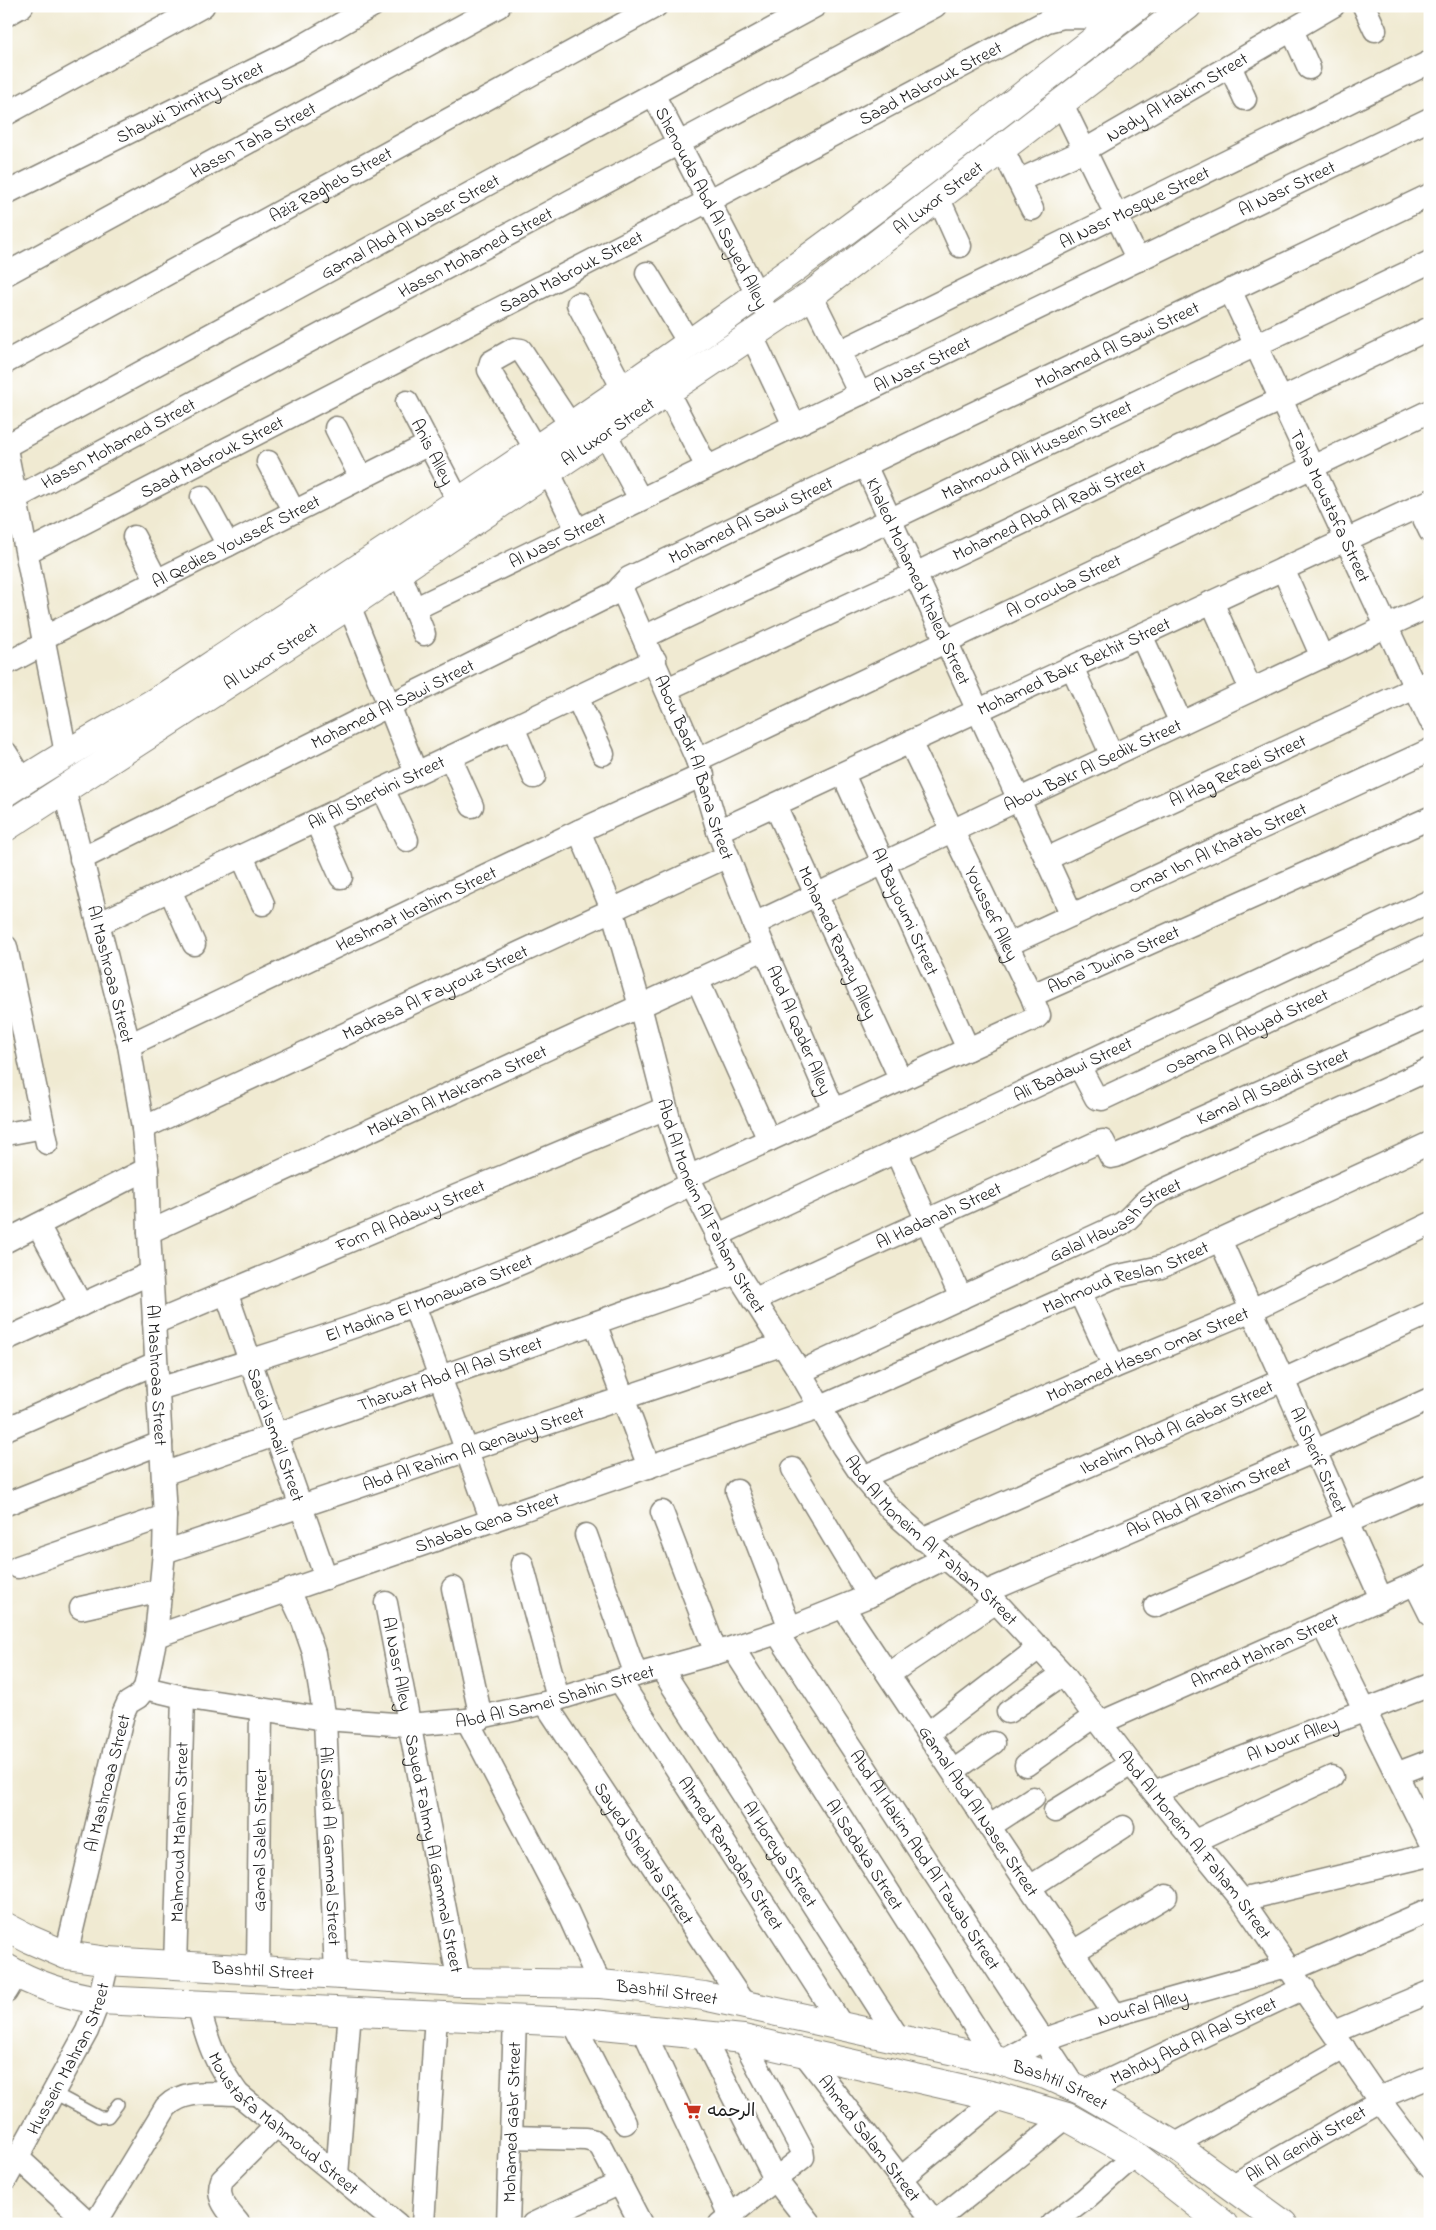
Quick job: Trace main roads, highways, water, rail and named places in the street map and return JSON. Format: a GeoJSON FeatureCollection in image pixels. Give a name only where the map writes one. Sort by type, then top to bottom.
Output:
{"type":"FeatureCollection","features":[{"type":"Feature","properties":{"kind":"place","name":"الرحمه"},"geometry":{"type":"Point","coordinates":[693,2110]}}]}
